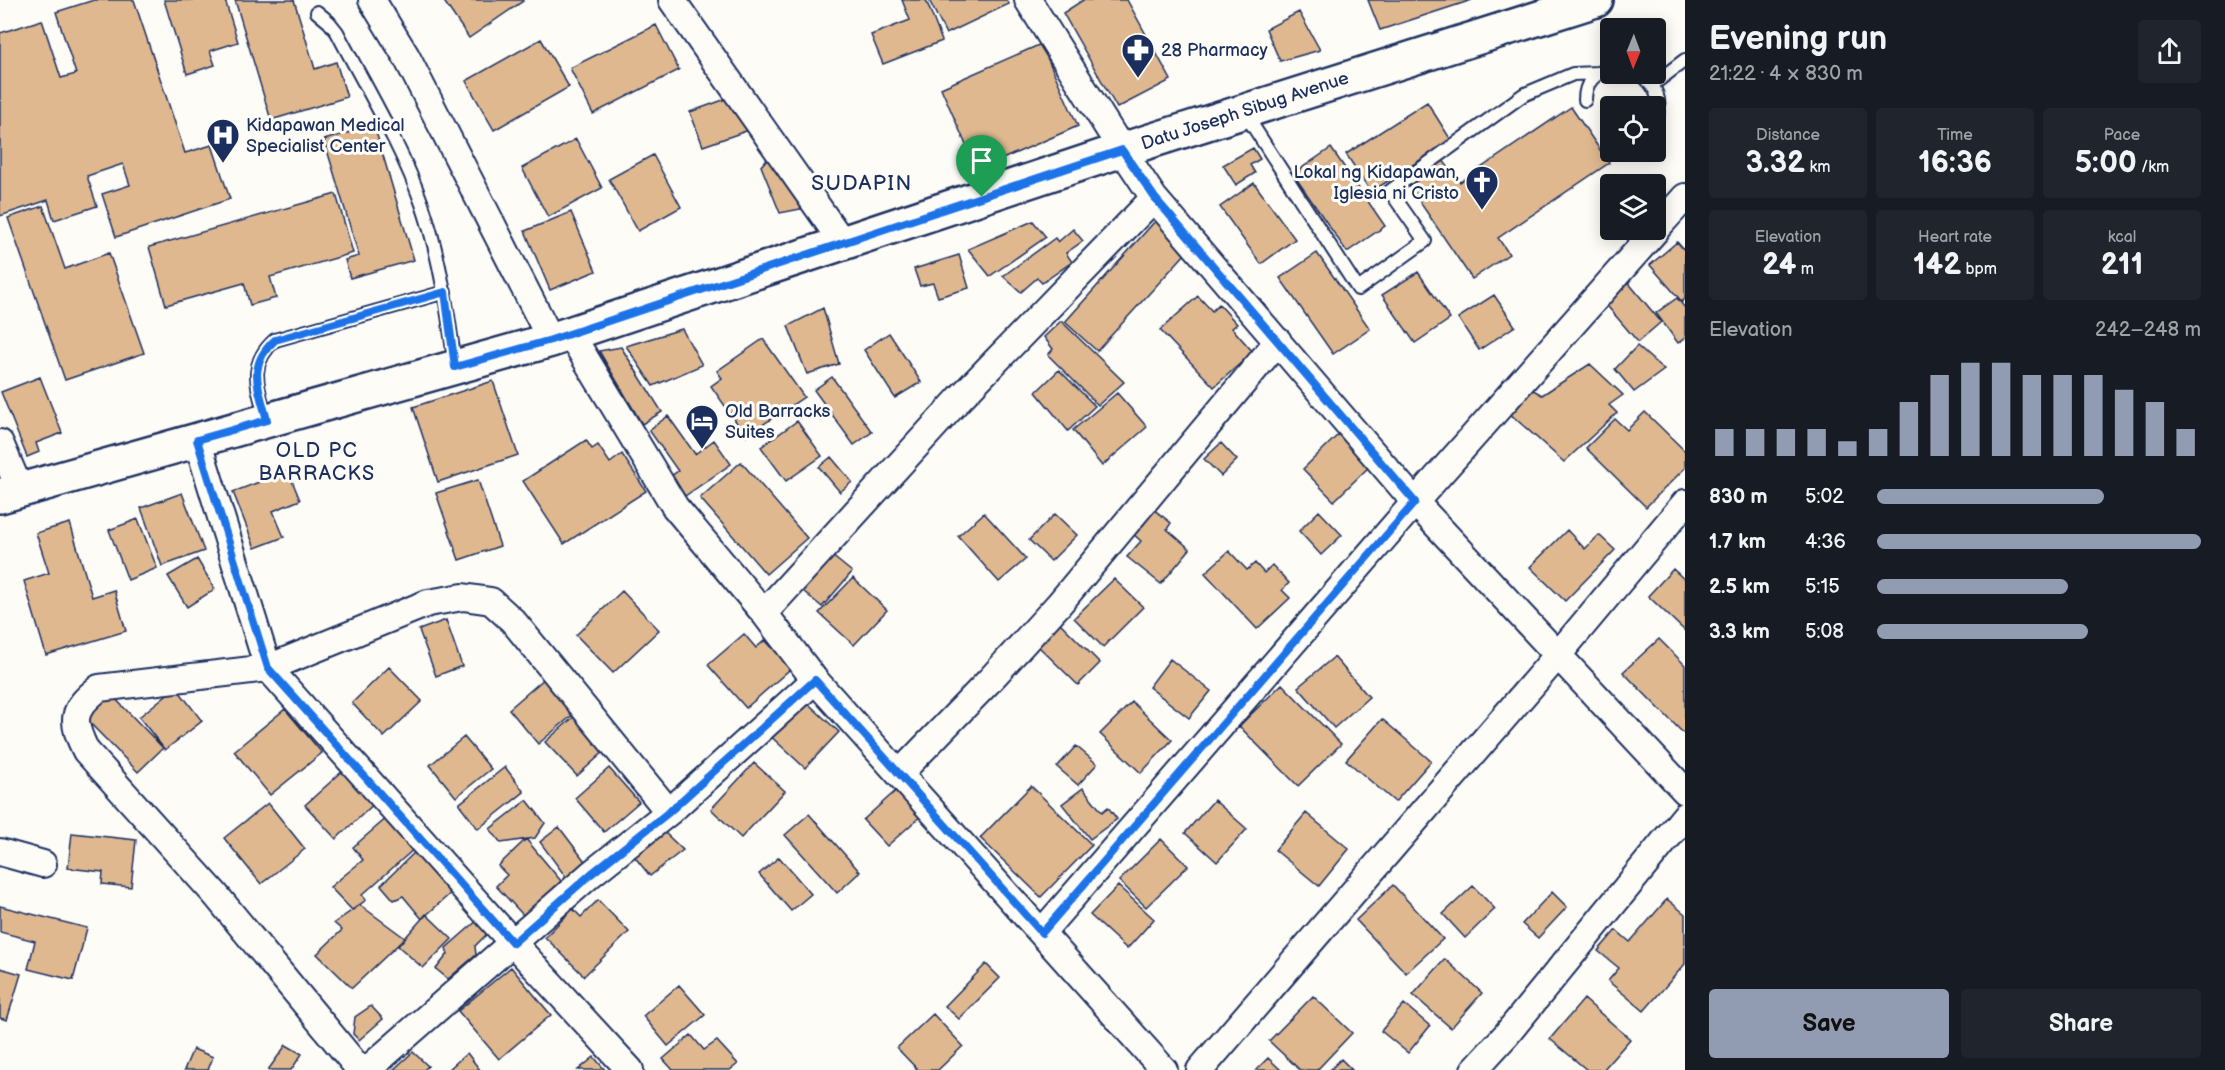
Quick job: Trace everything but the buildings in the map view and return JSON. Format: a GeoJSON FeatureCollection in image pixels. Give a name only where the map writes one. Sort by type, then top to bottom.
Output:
{"type":"FeatureCollection","features":[{"type":"Feature","properties":{"kind":"main road","name":"Datu Joseph Sibug Avenue"},"geometry":{"type":"LineString","coordinates":[[10,493],[561,336],[1122,150],[1596,0]]}},
{"type":"Feature","properties":{"kind":"street"},"geometry":{"type":"LineString","coordinates":[[372,0],[406,56],[561,336],[675,507],[764,613],[815,680],[1164,1070]]}},
{"type":"Feature","properties":{"kind":"street"},"geometry":{"type":"LineString","coordinates":[[672,0],[843,243]]}},
{"type":"Feature","properties":{"kind":"street"},"geometry":{"type":"LineString","coordinates":[[1029,0],[1122,150],[1155,198],[1415,502],[1685,791]]}},
{"type":"Feature","properties":{"kind":"street"},"geometry":{"type":"LineString","coordinates":[[1666,218],[1685,197]]}},
{"type":"Feature","properties":{"kind":"street"},"geometry":{"type":"LineString","coordinates":[[764,613],[960,398],[1155,198]]}},
{"type":"Feature","properties":{"kind":"street"},"geometry":{"type":"LineString","coordinates":[[1042,933],[1415,502],[1646,240]]}},
{"type":"Feature","properties":{"kind":"street"},"geometry":{"type":"LineString","coordinates":[[899,774],[1059,604],[1278,341]]}},
{"type":"Feature","properties":{"kind":"street"},"geometry":{"type":"LineString","coordinates":[[197,440],[268,668],[513,943],[630,1070]]}},
{"type":"Feature","properties":{"kind":"street"},"geometry":{"type":"LineString","coordinates":[[0,443],[10,493]]}},
{"type":"Feature","properties":{"kind":"street"},"geometry":{"type":"LineString","coordinates":[[1200,1070],[1557,656],[1685,503]]}},
{"type":"Feature","properties":{"kind":"street"},"geometry":{"type":"LineString","coordinates":[[360,1070],[215,894],[86,752],[77,733],[76,715],[82,701],[99,688],[268,668],[428,603],[463,597],[491,601],[513,621],[669,812]]}},
{"type":"Feature","properties":{"kind":"street"},"geometry":{"type":"LineString","coordinates":[[367,1070],[591,874],[669,812],[815,680]]}},
{"type":"Feature","properties":{"kind":"street"},"geometry":{"type":"LineString","coordinates":[[1474,1070],[1506,1035],[1685,816]]}},
{"type":"Feature","properties":{"kind":"street"},"geometry":{"type":"LineString","coordinates":[[0,852],[43,864]]}},
{"type":"Feature","properties":{"kind":"lane"},"geometry":{"type":"LineString","coordinates":[[316,12],[337,32],[404,162],[421,203],[435,245],[445,292],[455,367]]}},
{"type":"Feature","properties":{"kind":"lane"},"geometry":{"type":"LineString","coordinates":[[1658,96],[1652,85],[1685,60]]}},
{"type":"Feature","properties":{"kind":"lane"},"geometry":{"type":"LineString","coordinates":[[1243,111],[1358,289],[1425,241],[1390,192],[1523,95],[1573,74],[1598,73]]}},
{"type":"Feature","properties":{"kind":"lane"},"geometry":{"type":"LineString","coordinates":[[1585,100],[1585,87],[1598,73]]}},
{"type":"Feature","properties":{"kind":"lane"},"geometry":{"type":"LineString","coordinates":[[267,420],[257,383],[257,367],[263,351],[275,340],[445,292]]}},
{"type":"Feature","properties":{"kind":"place","name":"28 Pharmacy"},"geometry":{"type":"Point","coordinates":[1138,79]}},
{"type":"Feature","properties":{"kind":"place","name":"Kidapawan Medical Specialist Center"},"geometry":{"type":"Point","coordinates":[223,164]}},
{"type":"Feature","properties":{"kind":"place","name":"Lokal ng Kidapawan, Iglesia ni Cristo"},"geometry":{"type":"Point","coordinates":[1482,211]}},
{"type":"Feature","properties":{"kind":"place","name":"Old Barracks Suites"},"geometry":{"type":"Point","coordinates":[702,450]}},
{"type":"Feature","properties":{"kind":"district","name":"SUDAPIN"},"geometry":{"type":"Point","coordinates":[862,183]}},
{"type":"Feature","properties":{"kind":"district","name":"OLD PC BARRACKS"},"geometry":{"type":"Point","coordinates":[317,462]}},
{"type":"Feature","properties":{"kind":"route"},"geometry":{"type":"LineString","coordinates":[[1122,150],[1155,198],[1415,502],[1042,933],[815,680],[669,812],[591,874],[513,943],[268,668],[197,440],[267,420],[257,383],[257,367],[263,351],[275,340],[445,292],[455,367],[551,340],[982,197],[1122,150]]}}]}
